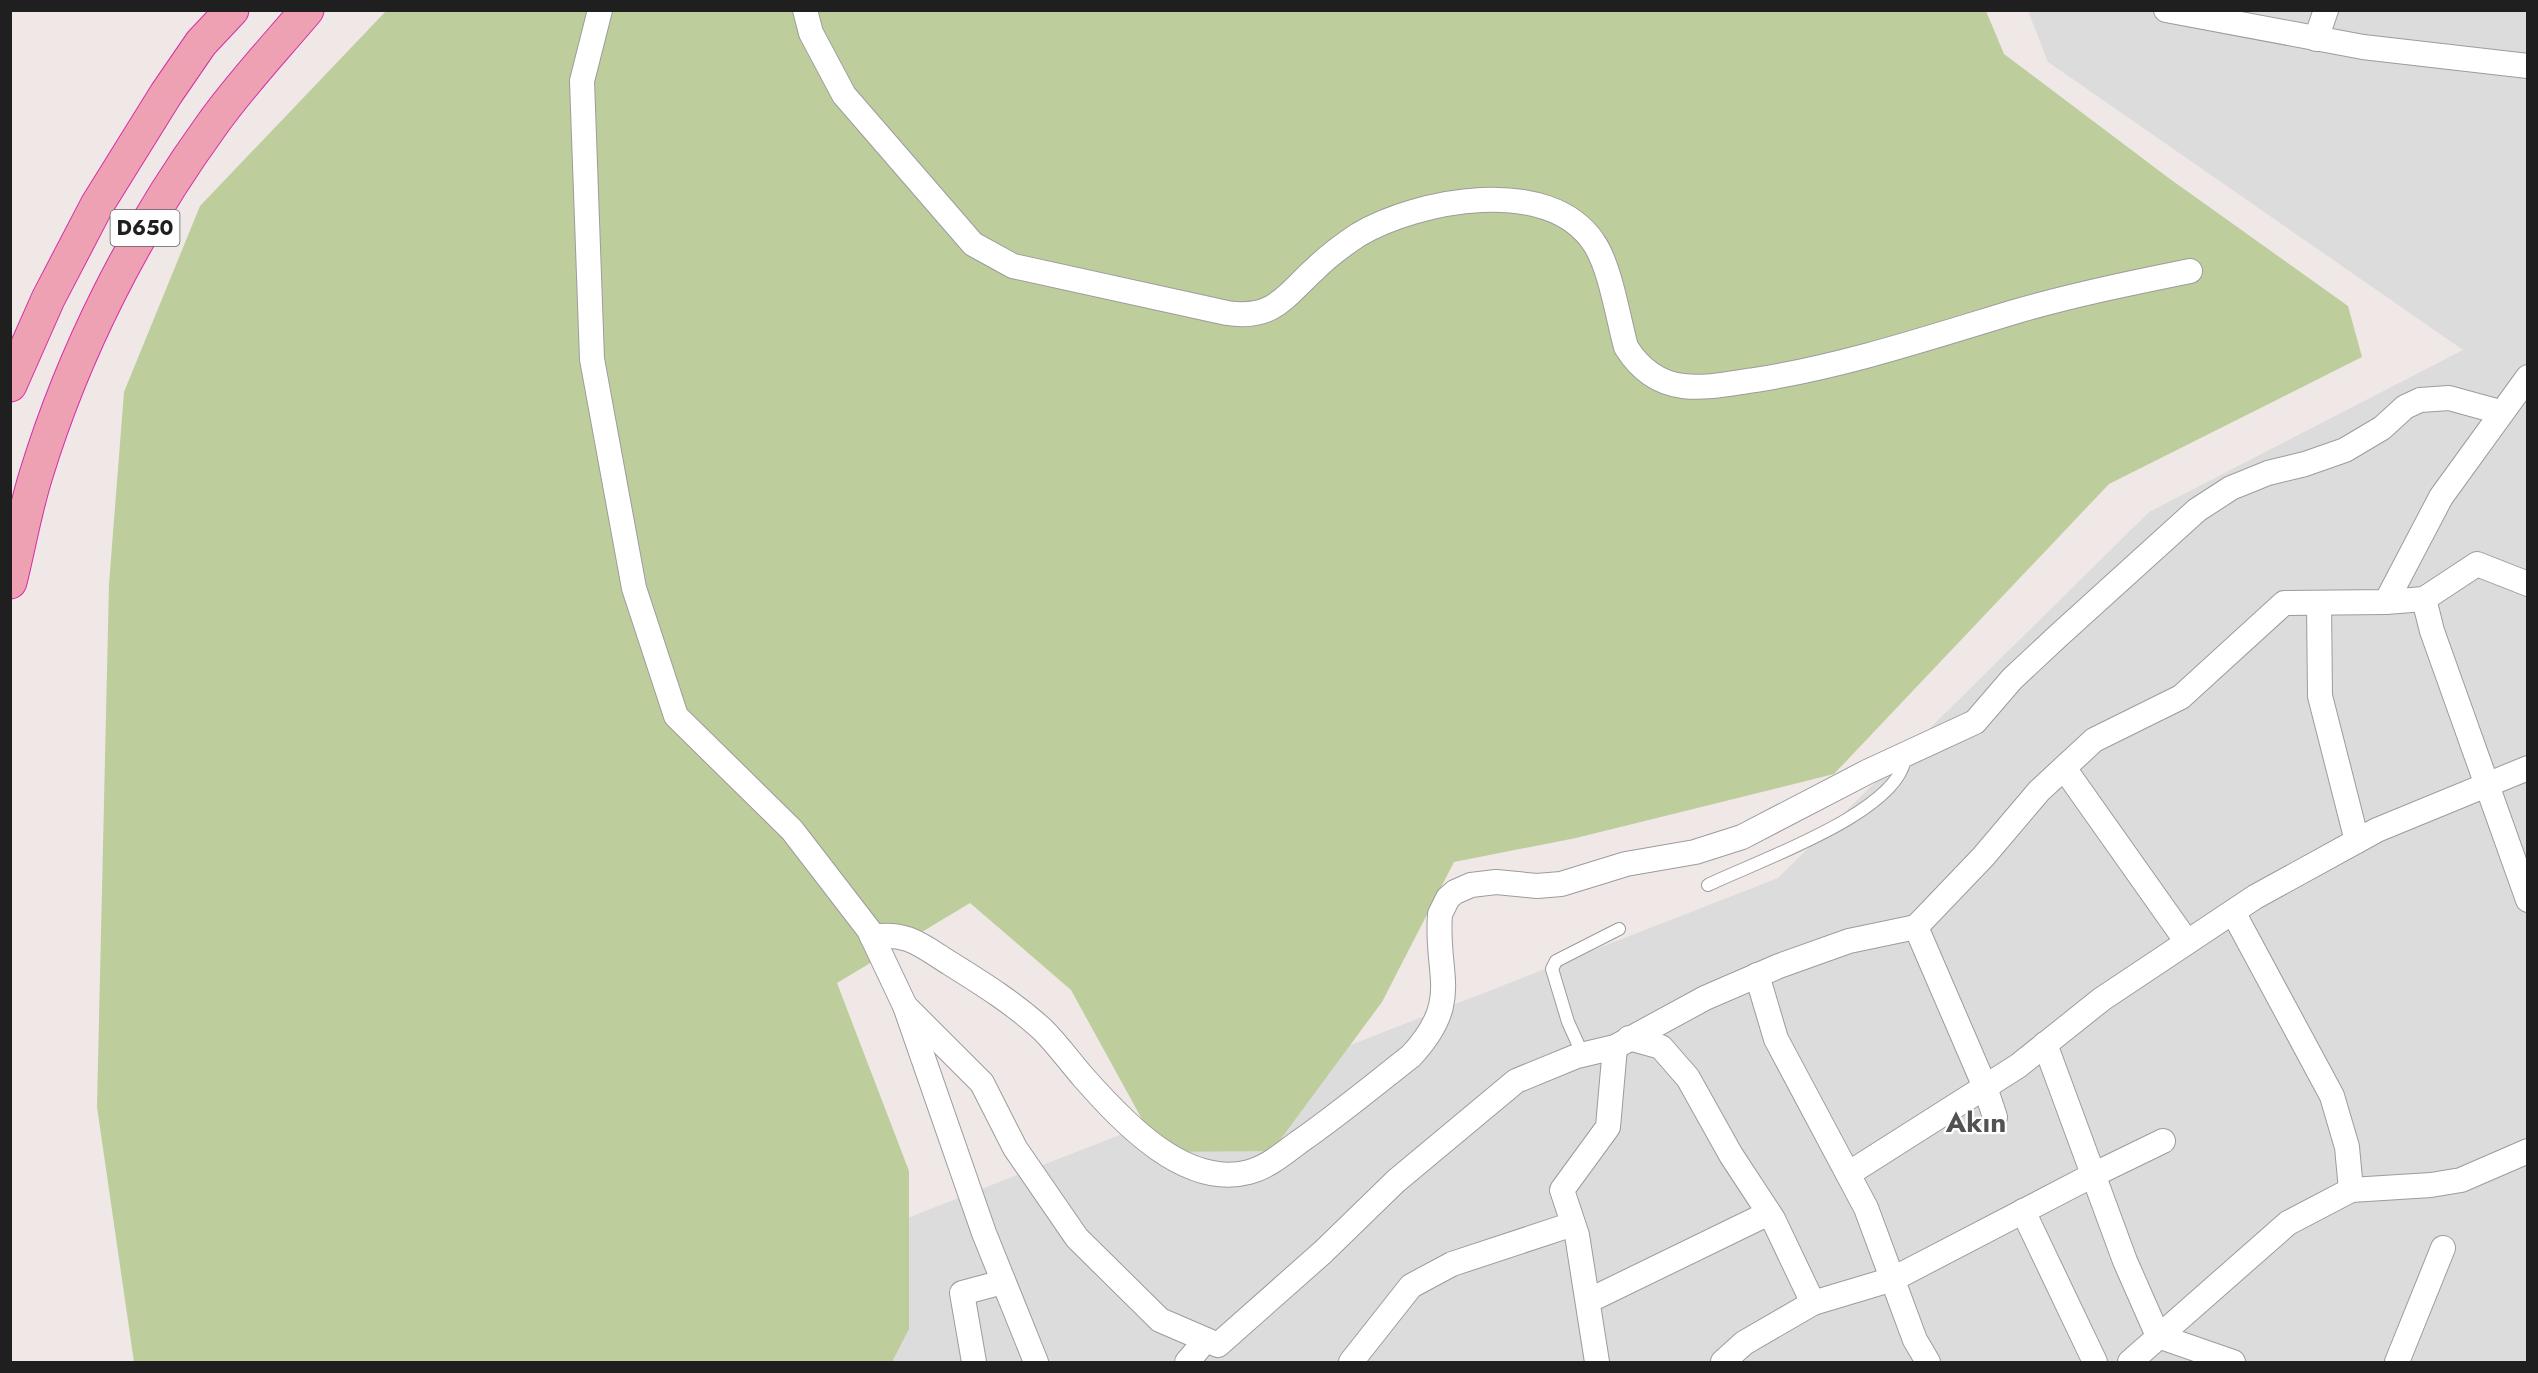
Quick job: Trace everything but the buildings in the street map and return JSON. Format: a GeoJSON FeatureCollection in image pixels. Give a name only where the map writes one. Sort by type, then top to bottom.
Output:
{"type":"FeatureCollection","features":[{"type":"Feature","properties":{"kind":"highway","name":"D650"},"geometry":{"type":"LineString","coordinates":[[10,385],[48,299],[97,205],[195,52],[232,10]]}},
{"type":"Feature","properties":{"kind":"highway","name":"D650"},"geometry":{"type":"LineString","coordinates":[[10,582],[35,476],[63,396],[100,313],[143,232],[211,126],[308,10]]}},
{"type":"Feature","properties":{"kind":"street"},"geometry":{"type":"LineString","coordinates":[[600,10],[582,81],[592,359],[634,588],[676,716],[792,830],[872,937],[905,1006],[984,1233],[1036,1362]]}},
{"type":"Feature","properties":{"kind":"street"},"geometry":{"type":"LineString","coordinates":[[805,10],[811,33],[844,95],[973,244],[1013,266],[1227,313],[1251,315],[1275,307],[1335,251],[1384,222],[1432,206],[1483,200],[1534,204],[1560,214],[1583,229],[1601,254],[1626,347],[1631,356],[1647,372],[1658,379],[1685,387],[1741,382],[1825,367],[1875,355],[2028,308],[2190,270]]}},
{"type":"Feature","properties":{"kind":"street"},"geometry":{"type":"LineString","coordinates":[[2166,10],[2363,47],[2528,66]]}},
{"type":"Feature","properties":{"kind":"street"},"geometry":{"type":"LineString","coordinates":[[2316,39],[2326,10]]}},
{"type":"Feature","properties":{"kind":"street"},"geometry":{"type":"LineString","coordinates":[[2386,602],[2441,497],[2500,412],[2528,377]]}},
{"type":"Feature","properties":{"kind":"street"},"geometry":{"type":"LineString","coordinates":[[872,937],[899,935],[921,946],[1002,997],[1053,1041],[1083,1077],[1117,1112],[1184,1166],[1215,1174],[1249,1172],[1264,1167],[1326,1123],[1411,1056],[1421,1044],[1434,1025],[1442,1003],[1444,987],[1440,914],[1443,906],[1455,892],[1470,885],[1496,882],[1537,886],[1561,884],[1626,864],[1718,846],[1764,826],[1867,772],[1975,722],[2012,679],[2076,620],[2197,510],[2231,488],[2268,473],[2305,464],[2345,450],[2382,428],[2405,407],[2420,400],[2448,398],[2500,412]]}},
{"type":"Feature","properties":{"kind":"street"},"geometry":{"type":"LineString","coordinates":[[905,1006],[982,1083],[1015,1148],[1077,1238],[1160,1320],[1218,1345],[1323,1252],[1396,1181],[1516,1081],[1622,1042],[1705,998],[1757,975],[1850,941],[1916,927],[1983,857],[2038,791],[2094,740],[2181,697],[2284,603],[2386,602],[2424,599],[2477,564],[2528,584]]}},
{"type":"Feature","properties":{"kind":"street"},"geometry":{"type":"LineString","coordinates":[[2424,599],[2432,631],[2528,900]]}},
{"type":"Feature","properties":{"kind":"street"},"geometry":{"type":"LineString","coordinates":[[2319,603],[2320,696],[2357,841]]}},
{"type":"Feature","properties":{"kind":"street"},"geometry":{"type":"LineString","coordinates":[[2064,768],[2187,942]]}},
{"type":"Feature","properties":{"kind":"street"},"geometry":{"type":"LineString","coordinates":[[1848,1173],[2018,1066],[2102,999],[2233,912],[2377,830],[2528,768]]}},
{"type":"Feature","properties":{"kind":"street"},"geometry":{"type":"LineString","coordinates":[[2233,912],[2332,1096],[2347,1147],[2351,1190]]}},
{"type":"Feature","properties":{"kind":"street"},"geometry":{"type":"LineString","coordinates":[[1916,927],[1995,1117]]}},
{"type":"Feature","properties":{"kind":"street"},"geometry":{"type":"LineString","coordinates":[[1757,975],[1776,1039],[1866,1208],[1915,1340],[1928,1362]]}},
{"type":"Feature","properties":{"kind":"street"},"geometry":{"type":"LineString","coordinates":[[1622,1042],[1661,1047],[1688,1078],[1731,1155],[1769,1213],[1813,1303]]}},
{"type":"Feature","properties":{"kind":"street"},"geometry":{"type":"LineString","coordinates":[[1598,1362],[1577,1235],[1562,1190],[1608,1127],[1622,1042]]}},
{"type":"Feature","properties":{"kind":"street"},"geometry":{"type":"LineString","coordinates":[[2045,1044],[2126,1261],[2158,1336],[2233,1362]]}},
{"type":"Feature","properties":{"kind":"street"},"geometry":{"type":"LineString","coordinates":[[1723,1362],[1749,1353],[1813,1303],[1893,1279],[2093,1174],[2163,1141]]}},
{"type":"Feature","properties":{"kind":"street"},"geometry":{"type":"LineString","coordinates":[[2130,1362],[2288,1223],[2351,1190],[2431,1185],[2461,1180],[2528,1150]]}},
{"type":"Feature","properties":{"kind":"street"},"geometry":{"type":"LineString","coordinates":[[2023,1211],[2095,1362]]}},
{"type":"Feature","properties":{"kind":"street"},"geometry":{"type":"LineString","coordinates":[[1588,1302],[1769,1213]]}},
{"type":"Feature","properties":{"kind":"street"},"geometry":{"type":"LineString","coordinates":[[1351,1362],[1411,1286],[1452,1264],[1573,1224]]}},
{"type":"Feature","properties":{"kind":"street"},"geometry":{"type":"LineString","coordinates":[[2397,1362],[2443,1248]]}},
{"type":"Feature","properties":{"kind":"street"},"geometry":{"type":"LineString","coordinates":[[974,1362],[962,1293],[1003,1282]]}},
{"type":"Feature","properties":{"kind":"street"},"geometry":{"type":"LineString","coordinates":[[1187,1362],[1206,1340]]}},
{"type":"Feature","properties":{"kind":"lane"},"geometry":{"type":"LineString","coordinates":[[1708,885],[1810,840],[1838,825],[1896,782],[1905,766],[1905,755]]}},
{"type":"Feature","properties":{"kind":"lane"},"geometry":{"type":"LineString","coordinates":[[1582,1055],[1568,1022],[1552,969],[1556,961],[1619,930]]}},
{"type":"Feature","properties":{"kind":"shaded area"},"geometry":{"type":"Polygon","coordinates":[[[2028,11],[2527,11],[2527,1362],[793,1362],[869,1233],[1778,878],[2149,512],[2463,350],[2048,62],[2028,11]]]}},
{"type":"Feature","properties":{"kind":"green space"},"geometry":{"type":"Polygon","coordinates":[[[387,10],[1986,11],[2004,54],[2170,179],[2348,306],[2362,357],[2109,484],[1834,774],[1576,838],[1454,862],[1382,1002],[1272,1151],[1160,1152],[1071,990],[970,903],[837,983],[909,1171],[909,1329],[892,1362],[134,1362],[97,1107],[109,584],[124,392],[200,206],[387,10]]]}},
{"type":"Feature","properties":{"kind":"district","name":"Akın"},"geometry":{"type":"Point","coordinates":[1976,1122]}}]}
